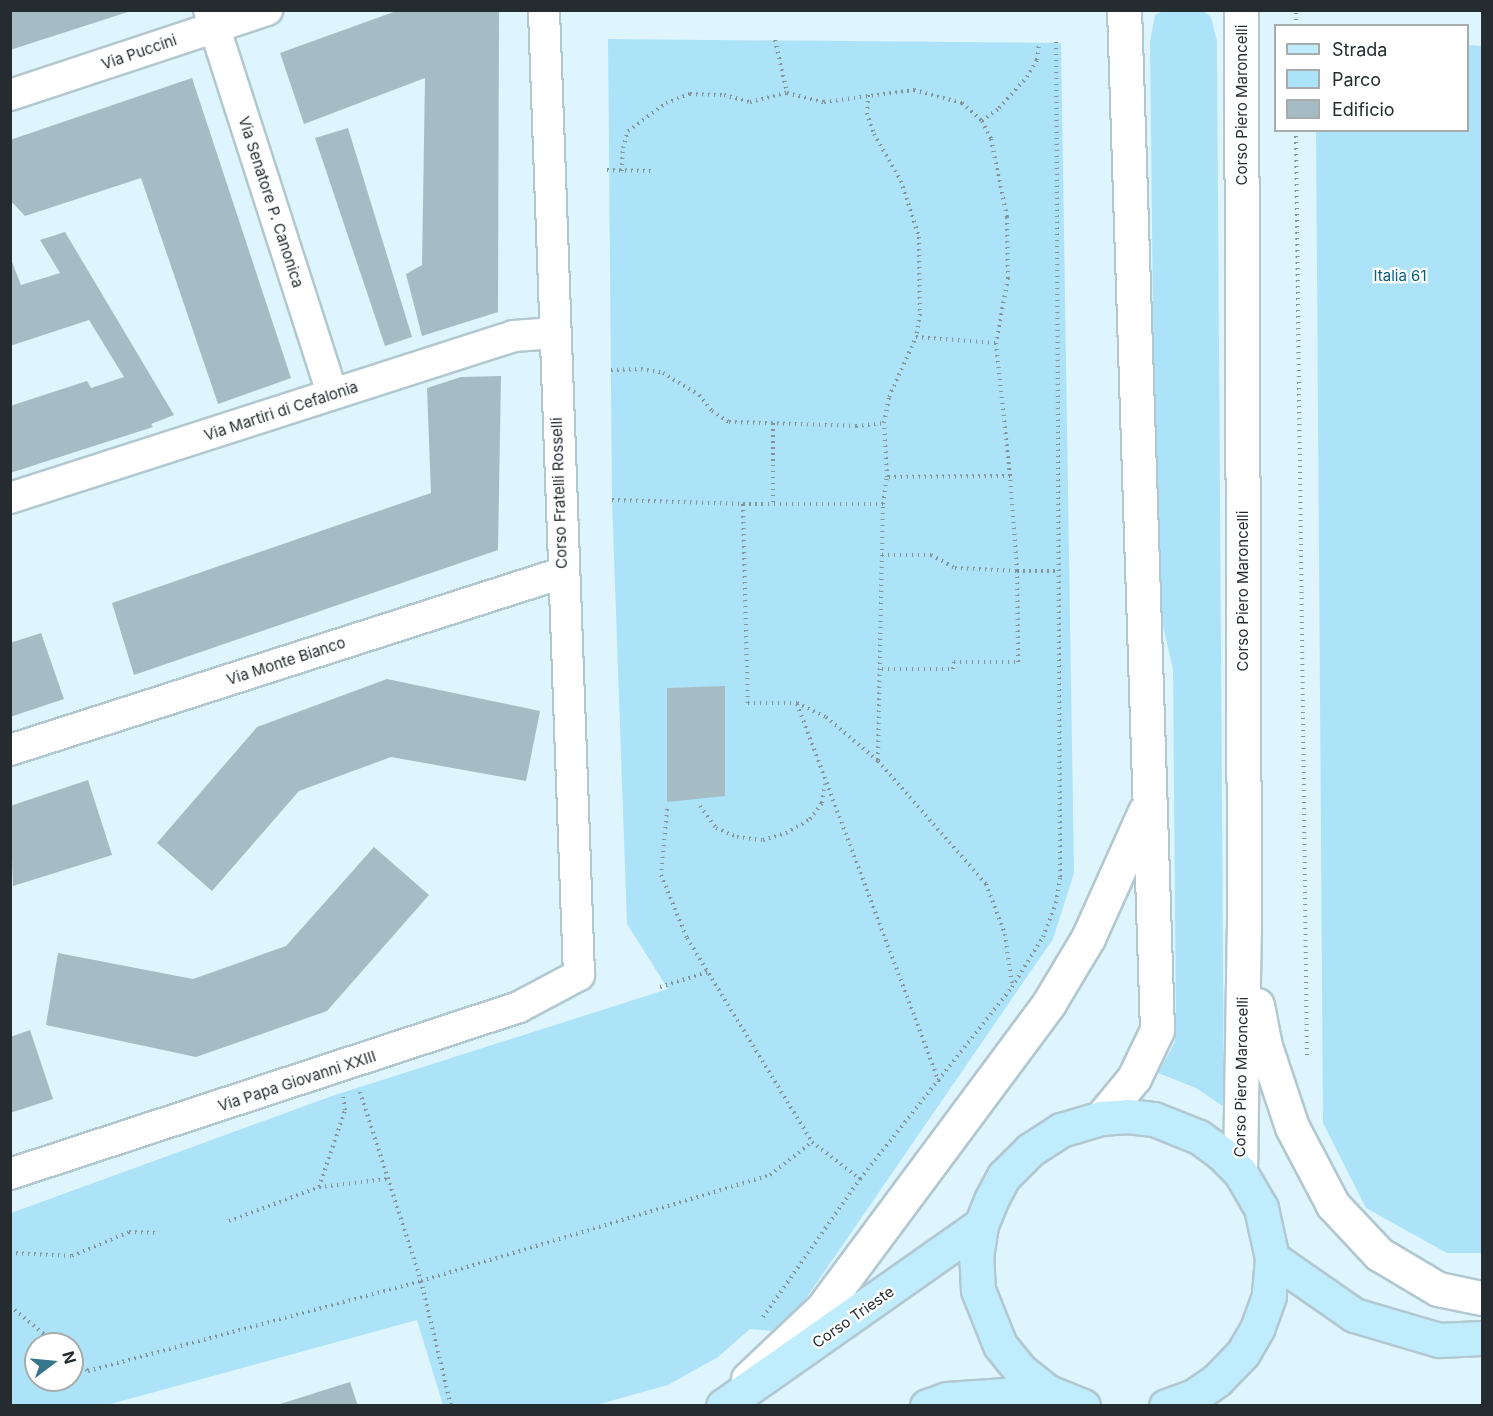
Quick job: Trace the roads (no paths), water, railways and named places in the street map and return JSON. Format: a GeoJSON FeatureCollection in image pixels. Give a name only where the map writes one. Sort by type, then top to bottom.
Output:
{"type":"FeatureCollection","features":[{"type":"Feature","properties":{"kind":"main road"},"geometry":{"type":"LineString","coordinates":[[1101,1118],[1134,1078],[1156,1030],[1124,10]]}},
{"type":"Feature","properties":{"kind":"main road","name":"Corso Piero Maroncelli"},"geometry":{"type":"LineString","coordinates":[[1240,1172],[1244,929],[1241,10]]}},
{"type":"Feature","properties":{"kind":"main road"},"geometry":{"type":"LineString","coordinates":[[723,1405],[780,1346],[822,1309],[1049,1003],[1089,938],[1148,804]]}},
{"type":"Feature","properties":{"kind":"main road"},"geometry":{"type":"LineString","coordinates":[[1244,929],[1265,1046],[1292,1127],[1334,1205],[1379,1254],[1438,1288],[1482,1298]]}},
{"type":"Feature","properties":{"kind":"main road"},"geometry":{"type":"LineString","coordinates":[[1083,1406],[1047,1392],[1021,1371],[1000,1345],[986,1318],[977,1279],[981,1225],[1004,1176],[1030,1150],[1061,1130],[1101,1118],[1154,1119],[1199,1137],[1240,1172],[1261,1208],[1272,1258],[1269,1296],[1258,1327],[1243,1353],[1217,1380],[1194,1396],[1166,1406]]}},
{"type":"Feature","properties":{"kind":"main road","name":"Corso Trieste"},"geometry":{"type":"LineString","coordinates":[[723,1405],[981,1225]]}},
{"type":"Feature","properties":{"kind":"main road"},"geometry":{"type":"LineString","coordinates":[[1272,1258],[1354,1315],[1439,1340],[1482,1338]]}},
{"type":"Feature","properties":{"kind":"main road"},"geometry":{"type":"LineString","coordinates":[[927,1406],[947,1399],[1047,1392]]}},
{"type":"Feature","properties":{"kind":"street","name":"Via Puccini"},"geometry":{"type":"LineString","coordinates":[[10,95],[212,18],[267,10]]}},
{"type":"Feature","properties":{"kind":"street","name":"Corso Fratelli Rosselli"},"geometry":{"type":"LineString","coordinates":[[544,10],[562,573],[579,975]]}},
{"type":"Feature","properties":{"kind":"street","name":"Via Senatore P. Canonica"},"geometry":{"type":"LineString","coordinates":[[212,18],[332,394]]}},
{"type":"Feature","properties":{"kind":"street","name":"Via Martiri di Cefalonia"},"geometry":{"type":"LineString","coordinates":[[10,498],[514,336],[554,333]]}},
{"type":"Feature","properties":{"kind":"street","name":"Via Monte Bianco"},"geometry":{"type":"LineString","coordinates":[[10,750],[562,573]]}},
{"type":"Feature","properties":{"kind":"street","name":"Via Papa Giovanni XXIII"},"geometry":{"type":"LineString","coordinates":[[10,1174],[350,1075],[519,1007],[579,975]]}},
{"type":"Feature","properties":{"kind":"park label","name":"Italia 61"},"geometry":{"type":"Point","coordinates":[1400,276]}}]}
